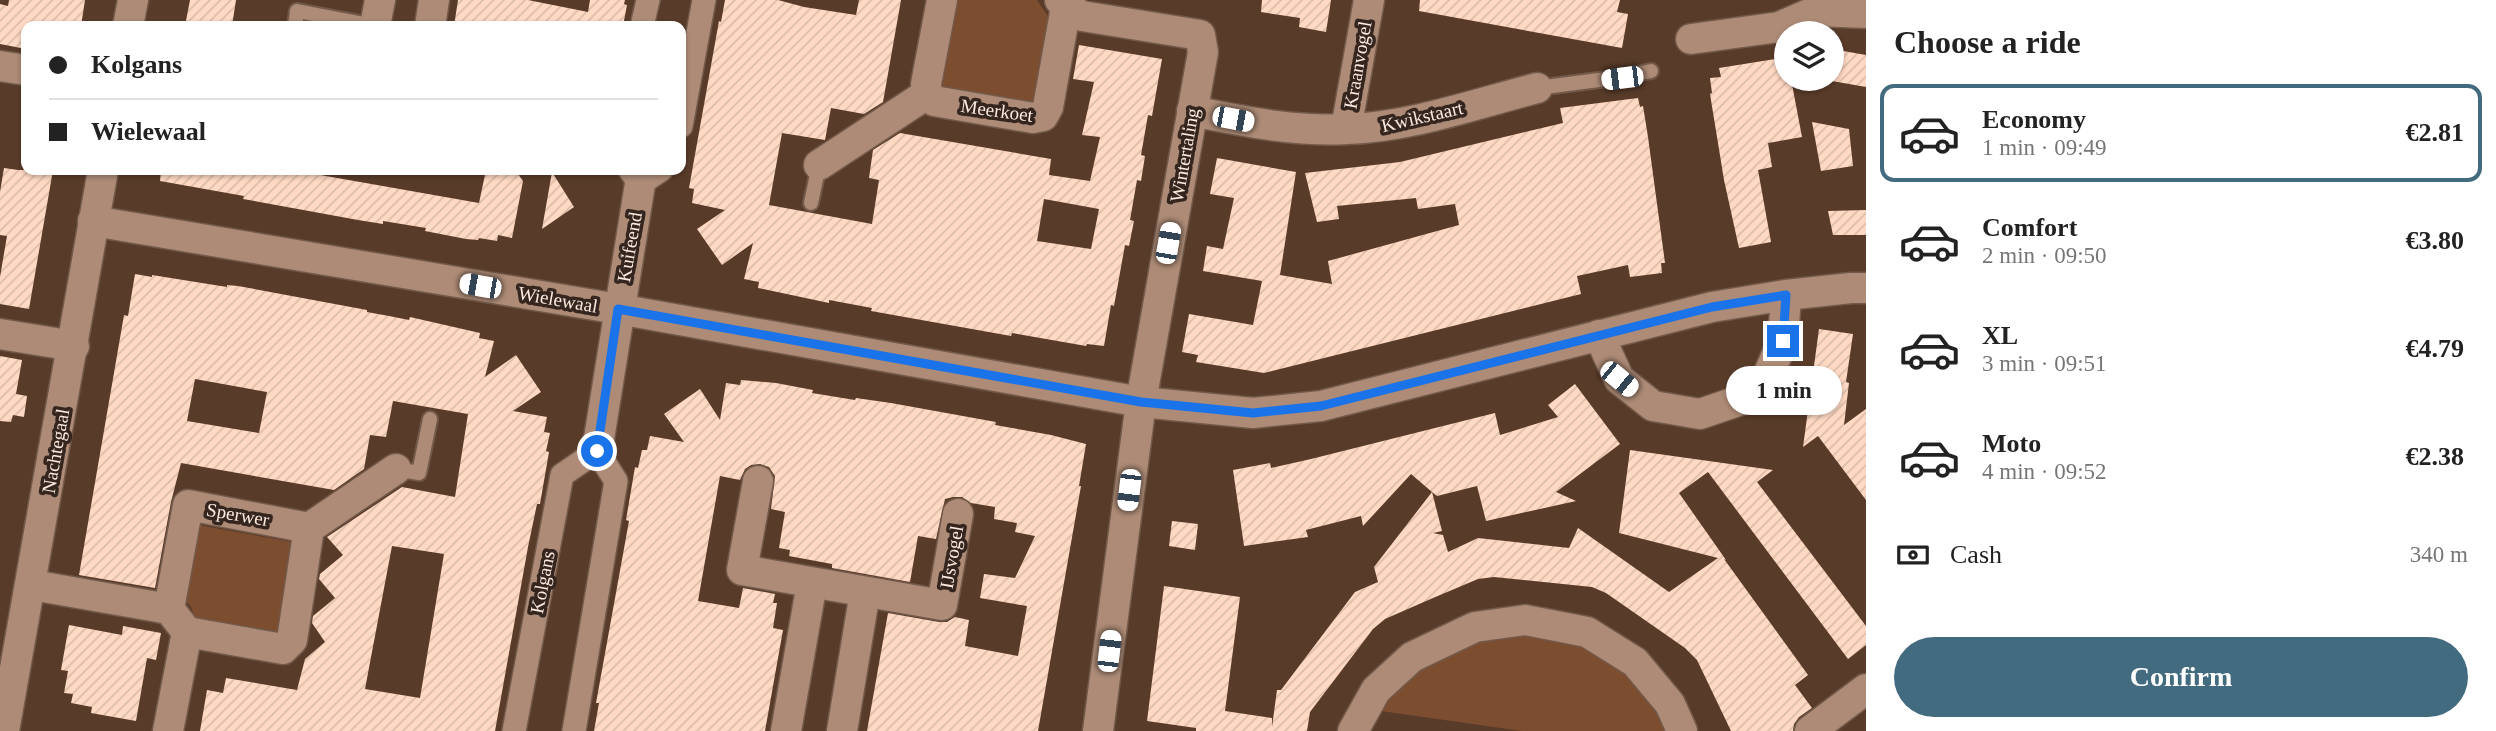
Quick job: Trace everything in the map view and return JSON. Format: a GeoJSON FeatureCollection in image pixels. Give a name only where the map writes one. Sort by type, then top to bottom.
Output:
{"type":"FeatureCollection","features":[{"type":"Feature","properties":{"kind":"street"},"geometry":{"type":"LineString","coordinates":[[129,21],[132,0]]}},
{"type":"Feature","properties":{"kind":"street"},"geometry":{"type":"LineString","coordinates":[[377,21],[380,0]]}},
{"type":"Feature","properties":{"kind":"street"},"geometry":{"type":"LineString","coordinates":[[431,21],[434,0]]}},
{"type":"Feature","properties":{"kind":"street"},"geometry":{"type":"LineString","coordinates":[[643,21],[648,0]]}},
{"type":"Feature","properties":{"kind":"street"},"geometry":{"type":"LineString","coordinates":[[686,99],[704,0]]}},
{"type":"Feature","properties":{"kind":"street"},"geometry":{"type":"LineString","coordinates":[[819,165],[927,94],[926,84],[942,0]]}},
{"type":"Feature","properties":{"kind":"street","name":"Kraanvogel"},"geometry":{"type":"LineString","coordinates":[[1346,130],[1369,0]]}},
{"type":"Feature","properties":{"kind":"street","name":"Meerkoet"},"geometry":{"type":"LineString","coordinates":[[927,94],[934,101],[1034,118],[1043,116],[1048,107],[1063,4],[1082,16],[1200,36]]}},
{"type":"Feature","properties":{"kind":"street"},"geometry":{"type":"LineString","coordinates":[[1691,40],[1779,27],[1816,11],[1866,13]]}},
{"type":"Feature","properties":{"kind":"street","name":"Wintertaling"},"geometry":{"type":"LineString","coordinates":[[1098,731],[1141,402],[1203,52],[1200,36]]}},
{"type":"Feature","properties":{"kind":"street"},"geometry":{"type":"LineString","coordinates":[[0,66],[21,70]]}},
{"type":"Feature","properties":{"kind":"street","name":"Kwikstaart"},"geometry":{"type":"LineString","coordinates":[[1192,111],[1274,127],[1346,130],[1392,125],[1536,88]]}},
{"type":"Feature","properties":{"kind":"street","name":"Nachtegaal"},"geometry":{"type":"LineString","coordinates":[[4,731],[32,585],[102,175]]}},
{"type":"Feature","properties":{"kind":"street","name":"Kuifeend"},"geometry":{"type":"LineString","coordinates":[[618,309],[644,175]]}},
{"type":"Feature","properties":{"kind":"street","name":"Wielewaal"},"geometry":{"type":"LineString","coordinates":[[93,221],[618,309],[1141,402],[1253,413],[1321,406],[1712,307],[1786,295],[1866,288]]}},
{"type":"Feature","properties":{"kind":"street"},"geometry":{"type":"LineString","coordinates":[[1599,335],[1619,379],[1653,406],[1700,414],[1744,399],[1768,375],[1783,341],[1786,295]]}},
{"type":"Feature","properties":{"kind":"street"},"geometry":{"type":"LineString","coordinates":[[574,731],[616,481],[597,451],[618,309]]}},
{"type":"Feature","properties":{"kind":"street"},"geometry":{"type":"LineString","coordinates":[[0,334],[74,346]]}},
{"type":"Feature","properties":{"kind":"street","name":"Kolgans"},"geometry":{"type":"LineString","coordinates":[[514,731],[562,475],[597,451]]}},
{"type":"Feature","properties":{"kind":"street"},"geometry":{"type":"LineString","coordinates":[[32,585],[178,620],[283,649],[292,640],[309,528],[396,469]]}},
{"type":"Feature","properties":{"kind":"street","name":"IJsvogel"},"geometry":{"type":"LineString","coordinates":[[758,481],[742,570],[942,605],[958,514]]}},
{"type":"Feature","properties":{"kind":"street","name":"Sperwer"},"geometry":{"type":"LineString","coordinates":[[168,731],[188,505],[309,528]]}},
{"type":"Feature","properties":{"kind":"street"},"geometry":{"type":"LineString","coordinates":[[786,731],[813,583]]}},
{"type":"Feature","properties":{"kind":"street"},"geometry":{"type":"LineString","coordinates":[[842,731],[865,592]]}},
{"type":"Feature","properties":{"kind":"street"},"geometry":{"type":"LineString","coordinates":[[1353,731],[1377,690],[1412,657],[1475,627],[1525,620],[1587,632],[1635,662],[1670,704],[1682,731]]}},
{"type":"Feature","properties":{"kind":"street"},"geometry":{"type":"LineString","coordinates":[[1810,731],[1866,689]]}},
{"type":"Feature","properties":{"kind":"lane"},"geometry":{"type":"LineString","coordinates":[[296,21],[297,11],[350,21]]}},
{"type":"Feature","properties":{"kind":"lane","name":"Kwikstaart"},"geometry":{"type":"LineString","coordinates":[[1536,88],[1622,78],[1651,71]]}},
{"type":"Feature","properties":{"kind":"lane"},"geometry":{"type":"LineString","coordinates":[[811,203],[819,165]]}},
{"type":"Feature","properties":{"kind":"lane"},"geometry":{"type":"LineString","coordinates":[[396,469],[419,473],[430,419]]}},
{"type":"Feature","properties":{"kind":"shaded area"},"geometry":{"type":"Polygon","coordinates":[[[956,0],[1037,0],[1059,32],[1041,107],[940,89],[956,0]]]}},
{"type":"Feature","properties":{"kind":"shaded area"},"geometry":{"type":"Polygon","coordinates":[[[198,525],[297,543],[281,641],[197,626],[191,607],[183,597],[198,525]]]}},
{"type":"Feature","properties":{"kind":"shaded area"},"geometry":{"type":"Polygon","coordinates":[[[1534,631],[1571,635],[1612,657],[1677,731],[1522,731],[1374,710],[1403,679],[1438,656],[1468,644],[1534,631]]]}},
{"type":"Feature","properties":{"kind":"building"},"geometry":{"type":"Polygon","coordinates":[[[9,0],[85,0],[82,21],[21,21],[21,48],[0,44],[0,4],[8,6],[9,0]]]}},
{"type":"Feature","properties":{"kind":"building"},"geometry":{"type":"Polygon","coordinates":[[[190,0],[236,0],[233,21],[186,21],[190,0]]]}},
{"type":"Feature","properties":{"kind":"building"},"geometry":{"type":"Polygon","coordinates":[[[458,0],[528,0],[588,12],[590,0],[625,0],[624,4],[627,5],[624,21],[455,21],[458,0]]]}},
{"type":"Feature","properties":{"kind":"building"},"geometry":{"type":"Polygon","coordinates":[[[725,0],[778,0],[856,15],[859,0],[901,0],[883,102],[864,114],[831,108],[825,140],[782,133],[769,205],[872,224],[879,180],[869,178],[873,150],[900,133],[1051,159],[1049,175],[1090,181],[1100,137],[1082,135],[1094,82],[1073,79],[1079,45],[1162,59],[1152,116],[1148,115],[1141,155],[1145,156],[1141,181],[1137,180],[1130,220],[1134,221],[1129,246],[1125,245],[1104,346],[1086,346],[1012,333],[1011,336],[758,288],[759,282],[744,279],[753,243],[722,265],[697,229],[725,210],[692,203],[694,189],[689,188],[719,21],[721,22],[725,0]],[[1044,199],[1037,241],[1091,249],[1099,209],[1044,199]]]}},
{"type":"Feature","properties":{"kind":"building"},"geometry":{"type":"Polygon","coordinates":[[[1262,0],[1331,0],[1326,32],[1299,27],[1300,18],[1261,12],[1262,0]]]}},
{"type":"Feature","properties":{"kind":"building"},"geometry":{"type":"Polygon","coordinates":[[[1420,0],[1620,0],[1617,12],[1628,14],[1622,48],[1419,11],[1420,0]]]}},
{"type":"Feature","properties":{"kind":"building"},"geometry":{"type":"Polygon","coordinates":[[[1844,51],[1866,55],[1866,87],[1844,83],[1844,51]]]}},
{"type":"Feature","properties":{"kind":"building"},"geometry":{"type":"Polygon","coordinates":[[[1774,59],[1774,91],[1793,91],[1802,137],[1768,143],[1772,167],[1758,170],[1771,242],[1739,248],[1724,180],[1710,94],[1710,78],[1721,77],[1719,68],[1774,59]]]}},
{"type":"Feature","properties":{"kind":"building"},"geometry":{"type":"Polygon","coordinates":[[[1638,98],[1640,107],[1643,106],[1648,137],[1665,263],[1661,263],[1662,273],[1630,277],[1628,265],[1577,276],[1581,294],[1264,373],[1196,362],[1198,355],[1182,352],[1189,314],[1253,325],[1262,281],[1203,271],[1207,246],[1223,249],[1234,198],[1210,194],[1217,158],[1296,172],[1280,275],[1332,284],[1328,261],[1459,225],[1455,204],[1418,209],[1416,198],[1337,206],[1339,219],[1317,222],[1305,173],[1400,162],[1563,123],[1560,108],[1638,98]]]}},
{"type":"Feature","properties":{"kind":"building"},"geometry":{"type":"Polygon","coordinates":[[[1812,122],[1849,129],[1853,166],[1821,171],[1812,122]]]}},
{"type":"Feature","properties":{"kind":"building"},"geometry":{"type":"Polygon","coordinates":[[[4,168],[21,170],[21,175],[52,175],[29,309],[0,304],[0,277],[7,236],[0,235],[0,192],[4,168]]]}},
{"type":"Feature","properties":{"kind":"building"},"geometry":{"type":"Polygon","coordinates":[[[161,175],[320,175],[479,203],[485,175],[519,175],[523,181],[512,238],[498,235],[497,241],[466,239],[425,231],[426,228],[383,221],[383,224],[160,181],[161,175]]]}},
{"type":"Feature","properties":{"kind":"building"},"geometry":{"type":"Polygon","coordinates":[[[551,175],[554,175],[574,207],[542,229],[551,175]]]}},
{"type":"Feature","properties":{"kind":"building"},"geometry":{"type":"Polygon","coordinates":[[[1866,210],[1866,235],[1833,235],[1828,211],[1866,210]]]}},
{"type":"Feature","properties":{"kind":"building"},"geometry":{"type":"Polygon","coordinates":[[[135,274],[152,275],[227,287],[238,286],[409,320],[410,317],[480,333],[479,338],[494,341],[485,377],[516,355],[541,392],[513,411],[547,417],[544,432],[550,433],[546,451],[549,452],[540,504],[537,504],[528,547],[495,731],[200,731],[207,690],[223,693],[226,678],[297,690],[305,659],[325,642],[312,623],[313,616],[335,598],[319,579],[320,574],[343,555],[327,537],[402,487],[455,497],[468,414],[393,401],[386,437],[370,435],[364,469],[334,490],[181,463],[155,588],[79,575],[124,315],[128,316],[135,274]],[[195,379],[187,421],[259,433],[267,392],[195,379]],[[392,546],[365,689],[420,698],[444,554],[392,546]]]}},
{"type":"Feature","properties":{"kind":"building"},"geometry":{"type":"Polygon","coordinates":[[[1819,329],[1853,334],[1846,382],[1849,383],[1844,425],[1866,409],[1866,500],[1818,436],[1803,447],[1819,329]]]}},
{"type":"Feature","properties":{"kind":"building"},"geometry":{"type":"Polygon","coordinates":[[[0,356],[22,360],[16,394],[27,396],[24,417],[13,415],[11,422],[0,421],[0,356]]]}},
{"type":"Feature","properties":{"kind":"building"},"geometry":{"type":"Polygon","coordinates":[[[741,380],[776,383],[813,390],[812,393],[891,403],[996,422],[995,425],[1086,444],[1038,731],[867,731],[888,613],[939,622],[947,622],[955,617],[969,620],[965,646],[1018,656],[1027,606],[980,598],[984,574],[1015,578],[1035,536],[1015,532],[1017,523],[994,519],[995,507],[953,497],[945,499],[936,539],[918,536],[910,582],[832,568],[832,564],[789,556],[790,550],[779,548],[785,512],[771,509],[775,476],[769,467],[760,464],[745,469],[740,480],[720,476],[698,601],[739,608],[743,588],[775,594],[773,603],[777,603],[773,628],[783,630],[765,731],[594,731],[599,703],[596,703],[629,521],[626,520],[635,467],[638,468],[642,450],[647,450],[650,436],[684,442],[664,414],[700,389],[720,420],[726,383],[740,385],[741,380]]]}},
{"type":"Feature","properties":{"kind":"building"},"geometry":{"type":"Polygon","coordinates":[[[1575,384],[1620,444],[1556,492],[1576,501],[1486,521],[1477,486],[1437,496],[1411,474],[1363,526],[1361,516],[1306,530],[1308,537],[1244,546],[1233,470],[1270,463],[1271,468],[1495,413],[1500,435],[1558,417],[1548,405],[1575,384]]]}},
{"type":"Feature","properties":{"kind":"building"},"geometry":{"type":"Polygon","coordinates":[[[1630,450],[1773,470],[1757,482],[1866,626],[1866,645],[1848,659],[1708,472],[1679,493],[1808,675],[1795,685],[1812,708],[1799,717],[1793,731],[1731,731],[1697,660],[1685,648],[1606,593],[1592,587],[1494,577],[1478,579],[1385,619],[1373,629],[1310,712],[1307,731],[1196,731],[1196,728],[1147,721],[1164,586],[1240,597],[1225,711],[1272,718],[1272,727],[1277,690],[1281,690],[1355,592],[1378,582],[1374,567],[1432,492],[1442,531],[1433,533],[1443,535],[1448,552],[1478,538],[1569,548],[1578,528],[1669,592],[1718,558],[1619,533],[1630,450]]]}},
{"type":"Feature","properties":{"kind":"building"},"geometry":{"type":"Polygon","coordinates":[[[1172,521],[1198,524],[1195,550],[1169,546],[1172,521]]]}},
{"type":"Feature","properties":{"kind":"building"},"geometry":{"type":"Polygon","coordinates":[[[69,625],[122,635],[123,626],[161,633],[156,660],[147,658],[136,721],[91,713],[92,707],[71,703],[73,694],[64,693],[68,671],[61,670],[69,625]]]}},
{"type":"Feature","properties":{"kind":"route"},"geometry":{"type":"LineString","coordinates":[[597,451],[618,309],[1141,402],[1253,413],[1321,406],[1712,307],[1786,295],[1783,341]]}}]}
